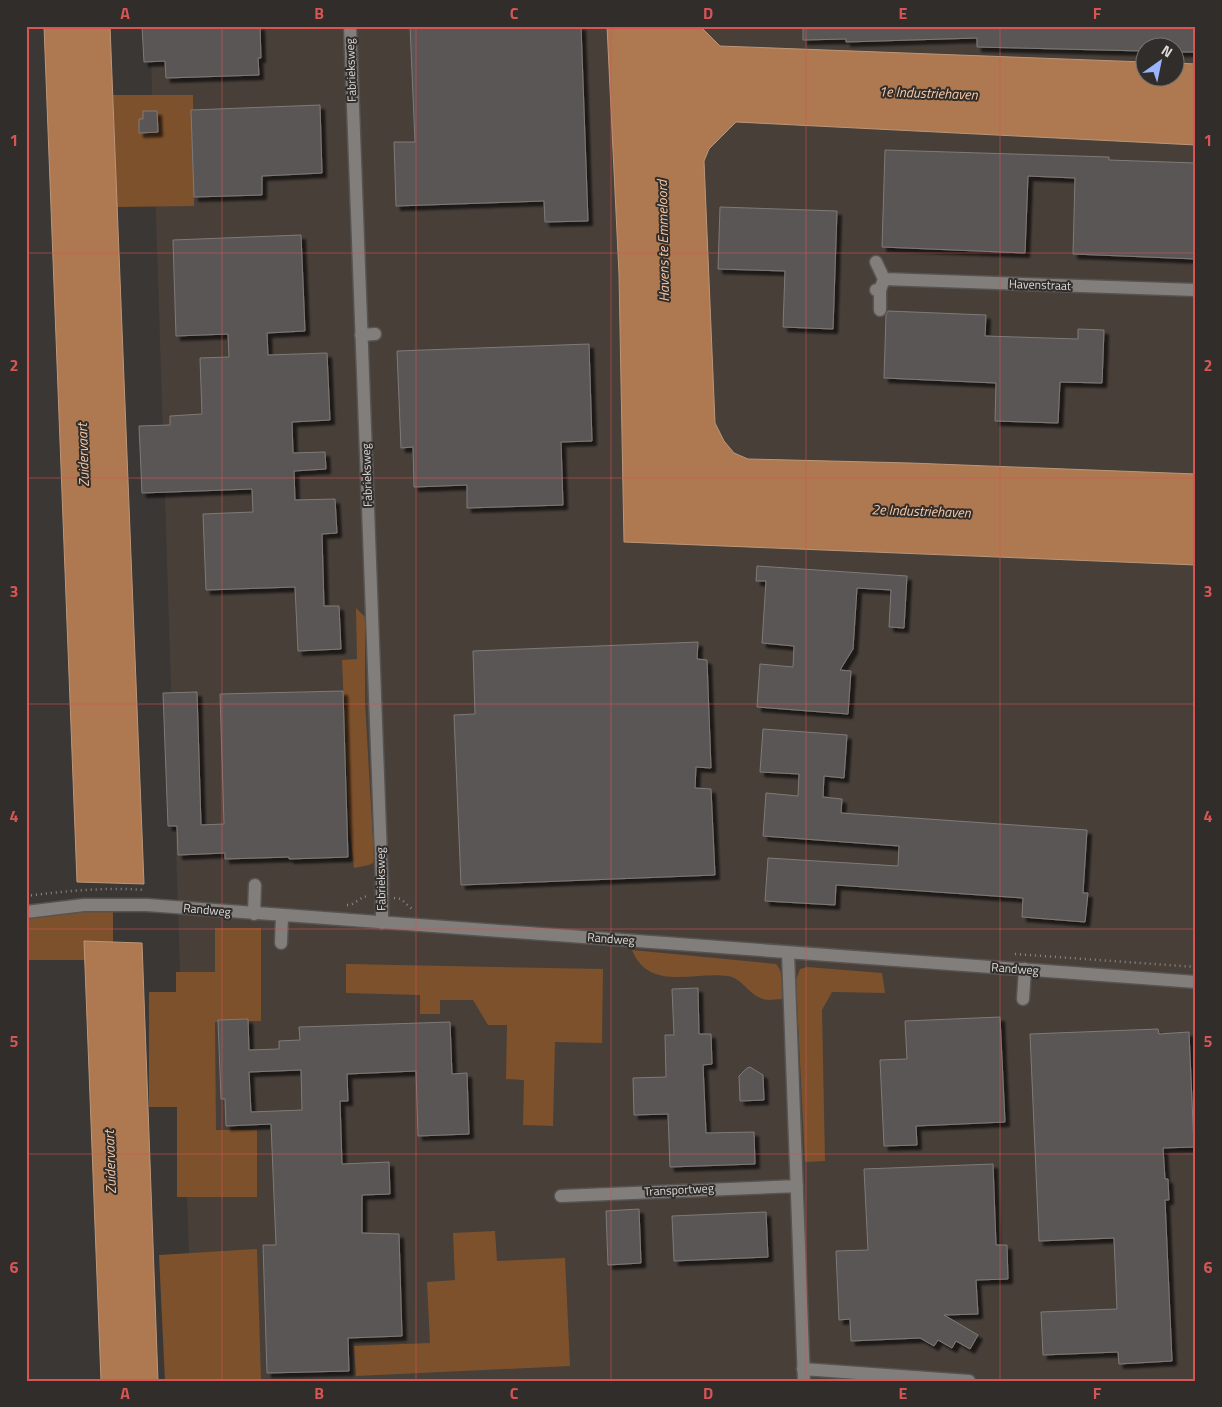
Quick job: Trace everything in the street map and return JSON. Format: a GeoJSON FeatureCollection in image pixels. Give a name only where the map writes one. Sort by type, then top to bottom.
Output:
{"type":"FeatureCollection","features":[{"type":"Feature","properties":{"kind":"street","name":"Fabrieksweg"},"geometry":{"type":"LineString","coordinates":[[350,26],[382,923]]}},
{"type":"Feature","properties":{"kind":"street"},"geometry":{"type":"LineString","coordinates":[[876,262],[880,286],[880,310]]}},
{"type":"Feature","properties":{"kind":"street","name":"Havenstraat"},"geometry":{"type":"LineString","coordinates":[[880,286],[1196,290]]}},
{"type":"Feature","properties":{"kind":"street"},"geometry":{"type":"LineString","coordinates":[[361,335],[376,334]]}},
{"type":"Feature","properties":{"kind":"street"},"geometry":{"type":"LineString","coordinates":[[254,914],[255,885]]}},
{"type":"Feature","properties":{"kind":"street","name":"Randweg"},"geometry":{"type":"LineString","coordinates":[[26,912],[84,905],[125,904],[1196,982]]}},
{"type":"Feature","properties":{"kind":"street"},"geometry":{"type":"LineString","coordinates":[[281,943],[282,916]]}},
{"type":"Feature","properties":{"kind":"street"},"geometry":{"type":"LineString","coordinates":[[788,952],[804,1375],[970,1381]]}},
{"type":"Feature","properties":{"kind":"street"},"geometry":{"type":"LineString","coordinates":[[1024,999],[1025,969]]}},
{"type":"Feature","properties":{"kind":"street","name":"Transportweg"},"geometry":{"type":"LineString","coordinates":[[561,1196],[797,1186]]}},
{"type":"Feature","properties":{"kind":"path"},"geometry":{"type":"LineString","coordinates":[[345,905],[354,904],[363,897],[374,895]]}},
{"type":"Feature","properties":{"kind":"path"},"geometry":{"type":"LineString","coordinates":[[389,897],[401,899],[413,910]]}},
{"type":"Feature","properties":{"kind":"path"},"geometry":{"type":"LineString","coordinates":[[1079,958],[1196,967]]}},
{"type":"Feature","properties":{"kind":"shaded area"},"geometry":{"type":"Polygon","coordinates":[[[150,26],[1196,26],[1196,1381],[193,1381],[150,26]]]}},
{"type":"Feature","properties":{"kind":"shaded area"},"geometry":{"type":"Polygon","coordinates":[[[113,95],[193,95],[194,206],[117,207],[113,95]]]}},
{"type":"Feature","properties":{"kind":"shaded area"},"geometry":{"type":"Polygon","coordinates":[[[356,608],[365,617],[365,703],[374,858],[373,863],[369,865],[354,868],[349,824],[342,660],[357,659],[356,608]]]}},
{"type":"Feature","properties":{"kind":"shaded area"},"geometry":{"type":"Polygon","coordinates":[[[62,912],[113,912],[113,942],[85,941],[85,960],[26,960],[26,919],[62,912]]]}},
{"type":"Feature","properties":{"kind":"shaded area"},"geometry":{"type":"Polygon","coordinates":[[[215,928],[261,928],[261,1021],[215,1022],[216,1130],[257,1130],[257,1197],[177,1197],[177,1107],[149,1107],[149,992],[176,992],[176,972],[215,972],[215,928]]]}},
{"type":"Feature","properties":{"kind":"shaded area"},"geometry":{"type":"Polygon","coordinates":[[[632,950],[776,964],[781,975],[782,999],[767,1000],[758,997],[733,977],[728,976],[673,977],[661,975],[649,971],[640,963],[632,950]]]}},
{"type":"Feature","properties":{"kind":"shaded area"},"geometry":{"type":"Polygon","coordinates":[[[346,964],[603,969],[602,1043],[555,1042],[553,1126],[523,1125],[524,1080],[506,1079],[507,1025],[488,1025],[473,1000],[440,1000],[440,1014],[420,1014],[420,995],[346,993],[346,964]]]}},
{"type":"Feature","properties":{"kind":"shaded area"},"geometry":{"type":"Polygon","coordinates":[[[807,967],[882,973],[885,993],[832,992],[822,1010],[825,1161],[805,1162],[796,980],[800,969],[807,967]]]}},
{"type":"Feature","properties":{"kind":"shaded area"},"geometry":{"type":"Polygon","coordinates":[[[495,1231],[497,1261],[565,1258],[570,1366],[356,1376],[354,1346],[430,1343],[427,1282],[455,1280],[453,1233],[495,1231]]]}},
{"type":"Feature","properties":{"kind":"shaded area"},"geometry":{"type":"Polygon","coordinates":[[[257,1249],[261,1379],[165,1381],[159,1255],[257,1249]]]}},
{"type":"Feature","properties":{"kind":"water","name":"Zuidervaart"},"geometry":{"type":"Polygon","coordinates":[[[44,26],[110,26],[144,884],[77,882],[44,26]]]}},
{"type":"Feature","properties":{"kind":"water"},"geometry":{"type":"Polygon","coordinates":[[[607,26],[700,26],[720,46],[1134,62],[1134,88],[1184,88],[1184,63],[1196,64],[1196,145],[736,122],[709,149],[704,161],[715,423],[724,441],[734,453],[748,459],[1196,474],[1196,565],[624,542],[619,274],[607,26]]]}},
{"type":"Feature","properties":{"kind":"water","name":"Zuidervaart"},"geometry":{"type":"Polygon","coordinates":[[[84,941],[142,943],[158,1381],[101,1381],[84,941]]]}},
{"type":"Feature","properties":{"kind":"building"},"geometry":{"type":"Polygon","coordinates":[[[142,26],[260,26],[261,58],[258,58],[259,75],[166,78],[165,61],[144,62],[142,26]]]}},
{"type":"Feature","properties":{"kind":"building"},"geometry":{"type":"Polygon","coordinates":[[[410,26],[581,26],[588,221],[545,222],[544,201],[396,206],[394,142],[415,142],[410,26]]]}},
{"type":"Feature","properties":{"kind":"building"},"geometry":{"type":"Polygon","coordinates":[[[803,26],[1196,26],[1195,52],[1184,52],[1184,38],[1134,38],[1134,51],[977,47],[977,38],[846,42],[846,39],[803,40],[803,26]]]}},
{"type":"Feature","properties":{"kind":"building"},"geometry":{"type":"Polygon","coordinates":[[[320,105],[322,173],[262,176],[262,195],[194,197],[191,110],[320,105]]]}},
{"type":"Feature","properties":{"kind":"building"},"geometry":{"type":"Polygon","coordinates":[[[143,111],[157,111],[158,132],[139,133],[139,119],[143,119],[143,111]]]}},
{"type":"Feature","properties":{"kind":"building"},"geometry":{"type":"Polygon","coordinates":[[[885,150],[1109,157],[1109,160],[1196,163],[1196,259],[1073,254],[1075,178],[1028,176],[1025,253],[882,247],[885,150]]]}},
{"type":"Feature","properties":{"kind":"building"},"geometry":{"type":"Polygon","coordinates":[[[720,207],[837,211],[833,329],[783,327],[785,271],[718,269],[720,207]]]}},
{"type":"Feature","properties":{"kind":"building"},"geometry":{"type":"Polygon","coordinates":[[[301,235],[305,331],[267,333],[268,355],[327,353],[330,420],[292,422],[293,453],[325,452],[326,469],[294,471],[295,500],[335,499],[337,533],[322,534],[324,606],[339,606],[341,649],[298,651],[295,587],[206,590],[203,514],[253,512],[252,489],[142,493],[139,426],[170,425],[170,416],[202,414],[200,358],[229,357],[228,334],[176,336],[173,240],[301,235]]]}},
{"type":"Feature","properties":{"kind":"building"},"geometry":{"type":"Polygon","coordinates":[[[888,311],[986,315],[985,336],[1078,339],[1078,329],[1104,330],[1102,383],[1060,382],[1058,423],[995,421],[996,383],[884,378],[886,315],[888,311]]]}},
{"type":"Feature","properties":{"kind":"building"},"geometry":{"type":"Polygon","coordinates":[[[589,344],[592,441],[561,442],[563,505],[467,508],[467,485],[414,487],[413,447],[401,448],[397,351],[589,344]]]}},
{"type":"Feature","properties":{"kind":"building"},"geometry":{"type":"Polygon","coordinates":[[[757,566],[907,576],[904,628],[889,627],[891,590],[857,588],[853,649],[840,670],[851,671],[848,714],[757,707],[760,664],[793,667],[794,646],[762,643],[766,581],[756,581],[757,566]]]}},
{"type":"Feature","properties":{"kind":"building"},"geometry":{"type":"Polygon","coordinates":[[[698,642],[697,659],[707,660],[711,768],[696,767],[695,788],[711,789],[715,875],[461,885],[454,715],[475,714],[473,651],[698,642]]]}},
{"type":"Feature","properties":{"kind":"building"},"geometry":{"type":"Polygon","coordinates":[[[343,691],[348,857],[225,859],[225,853],[178,855],[177,826],[168,826],[163,693],[197,692],[201,825],[224,824],[220,694],[343,691]]]}},
{"type":"Feature","properties":{"kind":"building"},"geometry":{"type":"Polygon","coordinates":[[[763,729],[847,735],[844,778],[824,776],[823,797],[842,799],[841,813],[1087,830],[1083,893],[1088,893],[1085,922],[1022,917],[1023,898],[836,885],[835,905],[765,901],[768,858],[898,866],[899,846],[763,836],[766,793],[798,796],[799,774],[760,772],[763,729]]]}},
{"type":"Feature","properties":{"kind":"building"},"geometry":{"type":"Polygon","coordinates":[[[698,988],[699,1034],[711,1034],[712,1064],[703,1065],[706,1133],[754,1132],[755,1164],[670,1167],[668,1114],[634,1115],[633,1078],[666,1077],[665,1035],[674,1035],[672,989],[698,988]]]}},
{"type":"Feature","properties":{"kind":"building"},"geometry":{"type":"Polygon","coordinates":[[[1000,1017],[1005,1122],[916,1126],[917,1145],[884,1146],[880,1060],[907,1059],[905,1021],[1000,1017]]]}},
{"type":"Feature","properties":{"kind":"building"},"geometry":{"type":"Polygon","coordinates":[[[248,1019],[249,1050],[279,1049],[279,1041],[300,1040],[299,1027],[450,1022],[452,1074],[467,1073],[469,1134],[418,1136],[416,1071],[347,1074],[348,1101],[340,1101],[342,1164],[389,1162],[390,1194],[362,1195],[362,1233],[399,1234],[402,1336],[348,1338],[349,1371],[267,1373],[263,1245],[276,1245],[271,1124],[226,1126],[225,1099],[221,1099],[218,1020],[248,1019]],[[301,1070],[249,1072],[251,1112],[302,1110],[301,1070]]]}},
{"type":"Feature","properties":{"kind":"building"},"geometry":{"type":"Polygon","coordinates":[[[1158,1029],[1159,1034],[1189,1032],[1194,1147],[1163,1148],[1165,1179],[1168,1179],[1169,1200],[1165,1200],[1172,1361],[1119,1364],[1118,1352],[1043,1355],[1041,1312],[1117,1309],[1114,1238],[1039,1241],[1030,1034],[1158,1029]]]}},
{"type":"Feature","properties":{"kind":"building"},"geometry":{"type":"Polygon","coordinates":[[[750,1067],[763,1075],[764,1100],[740,1101],[739,1076],[750,1067]]]}},
{"type":"Feature","properties":{"kind":"building"},"geometry":{"type":"Polygon","coordinates":[[[993,1164],[996,1245],[1007,1245],[1008,1279],[976,1280],[978,1314],[944,1315],[978,1335],[970,1349],[956,1341],[952,1348],[938,1340],[934,1346],[920,1338],[851,1341],[850,1319],[839,1320],[836,1251],[868,1250],[864,1169],[993,1164]]]}},
{"type":"Feature","properties":{"kind":"building"},"geometry":{"type":"Polygon","coordinates":[[[639,1209],[641,1263],[608,1265],[606,1211],[639,1209]]]}},
{"type":"Feature","properties":{"kind":"building"},"geometry":{"type":"Polygon","coordinates":[[[766,1212],[768,1257],[674,1261],[672,1216],[766,1212]]]}},
{"type":"Feature","properties":{"kind":"water label","name":"1e Industriehaven"},"geometry":{"type":"Point","coordinates":[928,93]}},
{"type":"Feature","properties":{"kind":"water label","name":"Havens te Emmeloord"},"geometry":{"type":"Point","coordinates":[663,241]}},
{"type":"Feature","properties":{"kind":"water label","name":"2e Industriehaven"},"geometry":{"type":"Point","coordinates":[921,511]}}]}
